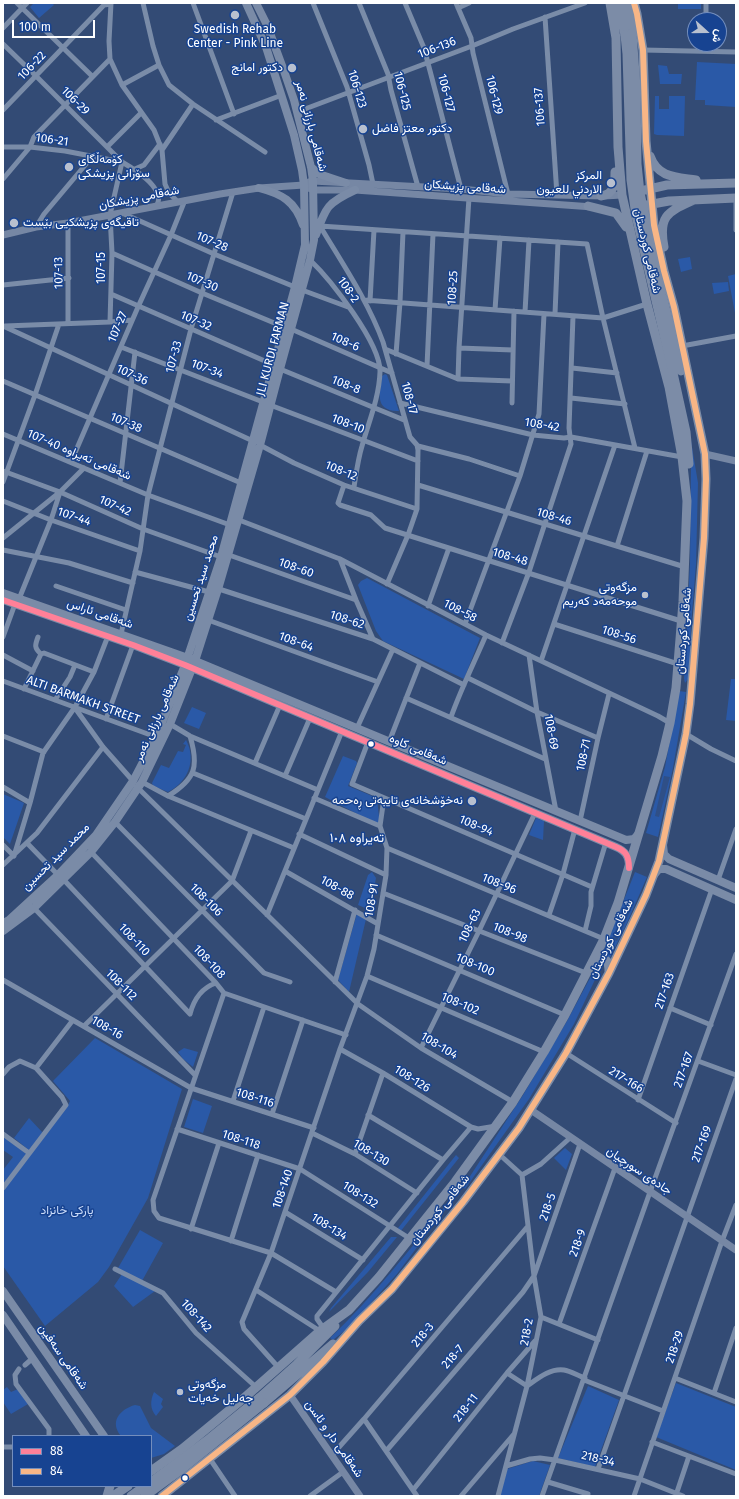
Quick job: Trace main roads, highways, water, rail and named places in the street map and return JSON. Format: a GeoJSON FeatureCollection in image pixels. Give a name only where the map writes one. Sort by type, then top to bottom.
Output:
{"type":"FeatureCollection","features":[{"type":"Feature","properties":{"kind":"highway","name":"شەقامی کوردستان"},"geometry":{"type":"LineString","coordinates":[[610,3],[616,38],[619,164],[618,196],[620,209],[630,232],[669,387],[682,457],[687,501]]}},
{"type":"Feature","properties":{"kind":"highway","name":"شەقامی کوردستان"},"geometry":{"type":"LineString","coordinates":[[618,3],[628,34]]}},
{"type":"Feature","properties":{"kind":"highway","name":"شەقامی کوردستان"},"geometry":{"type":"LineString","coordinates":[[152,1481],[262,1400],[379,1277],[455,1182],[513,1102],[565,1015],[604,939],[618,903],[662,756],[676,688],[685,567],[689,463],[677,372],[640,193],[636,87],[628,34],[627,3]]}},
{"type":"Feature","properties":{"kind":"highway","name":"شەقامی کوردستان"},"geometry":{"type":"LineString","coordinates":[[162,1496],[290,1395],[392,1288],[428,1246],[500,1155],[531,1110],[566,1053],[609,973],[654,876],[663,845],[686,734],[704,538],[705,454],[674,307],[664,271],[647,195],[648,165],[643,50],[634,3]]}},
{"type":"Feature","properties":{"kind":"highway"},"geometry":{"type":"LineString","coordinates":[[618,110],[622,125],[622,150],[631,156],[639,154],[644,149],[646,144]]}},
{"type":"Feature","properties":{"kind":"highway"},"geometry":{"type":"LineString","coordinates":[[601,196],[609,193],[615,184],[616,126],[618,110]]}},
{"type":"Feature","properties":{"kind":"highway"},"geometry":{"type":"LineString","coordinates":[[646,144],[652,163],[663,173],[716,183]]}},
{"type":"Feature","properties":{"kind":"highway"},"geometry":{"type":"LineString","coordinates":[[619,164],[626,178],[647,195],[666,202],[736,198]]}},
{"type":"Feature","properties":{"kind":"highway"},"geometry":{"type":"LineString","coordinates":[[620,209],[637,204],[647,195],[665,185],[736,183]]}},
{"type":"Feature","properties":{"kind":"highway"},"geometry":{"type":"LineString","coordinates":[[666,202],[660,197],[660,190],[662,188],[680,184]]}},
{"type":"Feature","properties":{"kind":"highway"},"geometry":{"type":"LineString","coordinates":[[618,196],[647,195]]}},
{"type":"Feature","properties":{"kind":"highway"},"geometry":{"type":"LineString","coordinates":[[634,252],[632,230],[637,214],[637,204],[647,195]]}},
{"type":"Feature","properties":{"kind":"highway"},"geometry":{"type":"LineString","coordinates":[[618,196],[637,204],[647,213],[654,225]]}},
{"type":"Feature","properties":{"kind":"highway"},"geometry":{"type":"LineString","coordinates":[[674,307],[662,236],[662,227],[665,218],[671,210],[694,200]]}},
{"type":"Feature","properties":{"kind":"highway"},"geometry":{"type":"LineString","coordinates":[[588,206],[616,213],[630,232]]}},
{"type":"Feature","properties":{"kind":"highway"},"geometry":{"type":"LineString","coordinates":[[634,252],[635,244],[640,238],[648,237],[653,239],[664,271]]}},
{"type":"Feature","properties":{"kind":"highway","name":"شەقامی کوردستان"},"geometry":{"type":"LineString","coordinates":[[677,372],[701,464],[705,494]]}},
{"type":"Feature","properties":{"kind":"highway"},"geometry":{"type":"LineString","coordinates":[[676,688],[691,689]]}},
{"type":"Feature","properties":{"kind":"highway"},"geometry":{"type":"LineString","coordinates":[[592,963],[598,958],[603,958],[609,963],[609,973]]}},
{"type":"Feature","properties":{"kind":"highway","name":"شەقامی کوردستان"},"geometry":{"type":"LineString","coordinates":[[152,1470],[182,1449],[244,1398],[322,1330],[349,1310]]}},
{"type":"Feature","properties":{"kind":"highway","name":"شەقامی کوردستان"},"geometry":{"type":"LineString","coordinates":[[145,1496],[182,1469],[262,1400],[359,1321]]}},
{"type":"Feature","properties":{"kind":"highway"},"geometry":{"type":"LineString","coordinates":[[210,1459],[186,1474],[177,1472],[173,1465],[176,1457],[238,1406],[244,1398]]}},
{"type":"Feature","properties":{"kind":"highway"},"geometry":{"type":"LineString","coordinates":[[152,1465],[160,1462],[182,1449]]}},
{"type":"Feature","properties":{"kind":"highway"},"geometry":{"type":"LineString","coordinates":[[170,1496],[199,1468]]}},
{"type":"Feature","properties":{"kind":"highway"},"geometry":{"type":"LineString","coordinates":[[138,1487],[145,1496]]}},
{"type":"Feature","properties":{"kind":"highway"},"geometry":{"type":"LineString","coordinates":[[131,1496],[144,1487]]}},
{"type":"Feature","properties":{"kind":"highway"},"geometry":{"type":"LineString","coordinates":[[113,1496],[125,1489]]}},
{"type":"Feature","properties":{"kind":"main road","name":"شەقامی بارزانی نەمر"},"geometry":{"type":"LineString","coordinates":[[246,3],[266,47],[282,94],[294,134],[304,185]]}},
{"type":"Feature","properties":{"kind":"main road","name":"شەقامی بارزانی نەمر"},"geometry":{"type":"LineString","coordinates":[[256,3],[284,71],[297,112],[311,167],[314,190],[314,240],[310,260]]}},
{"type":"Feature","properties":{"kind":"main road"},"geometry":{"type":"LineString","coordinates":[[311,167],[319,174],[346,183]]}},
{"type":"Feature","properties":{"kind":"main road","name":"شەقامی پزیشکان"},"geometry":{"type":"LineString","coordinates":[[3,235],[36,227],[68,223],[177,201],[259,188],[304,185],[313,181],[461,189],[508,194],[618,196]]}},
{"type":"Feature","properties":{"kind":"main road","name":"شەقامی پزیشکان"},"geometry":{"type":"LineString","coordinates":[[304,185],[314,190],[355,190],[620,209]]}},
{"type":"Feature","properties":{"kind":"main road","name":"محمد سید تحسین"},"geometry":{"type":"LineString","coordinates":[[3,923],[9,920],[61,877],[138,783],[156,737],[190,663],[209,592],[225,556],[230,525],[241,483],[256,443],[298,288],[306,245],[304,185]]}},
{"type":"Feature","properties":{"kind":"main road"},"geometry":{"type":"LineString","coordinates":[[259,188],[281,196],[294,206],[299,213],[306,235]]}},
{"type":"Feature","properties":{"kind":"main road"},"geometry":{"type":"LineString","coordinates":[[314,240],[326,210],[330,204],[355,190]]}},
{"type":"Feature","properties":{"kind":"main road","name":"JLI KURDI FARMAN"},"geometry":{"type":"LineString","coordinates":[[298,288],[310,260]]}},
{"type":"Feature","properties":{"kind":"main road","name":"شەقامی بارزانی نەمر"},"geometry":{"type":"LineString","coordinates":[[3,931],[34,908],[61,877],[91,852],[115,822],[170,724],[190,663],[219,589],[225,556],[239,520],[256,443]]}},
{"type":"Feature","properties":{"kind":"main road"},"geometry":{"type":"LineString","coordinates":[[705,454],[736,461]]}},
{"type":"Feature","properties":{"kind":"main road","name":"شەقامی ئاراس"},"geometry":{"type":"LineString","coordinates":[[3,593],[17,601],[108,636],[190,663]]}},
{"type":"Feature","properties":{"kind":"main road","name":"شەقامی ئاراس"},"geometry":{"type":"LineString","coordinates":[[3,600],[17,601],[121,634],[190,663]]}},
{"type":"Feature","properties":{"kind":"main road","name":"شەقامی کاوە"},"geometry":{"type":"LineString","coordinates":[[190,663],[280,705],[290,705],[310,718],[606,842],[626,853],[629,868]]}},
{"type":"Feature","properties":{"kind":"main road","name":"شەقامی کاوە"},"geometry":{"type":"LineString","coordinates":[[190,663],[290,705],[357,728],[623,839]]}},
{"type":"Feature","properties":{"kind":"main road"},"geometry":{"type":"LineString","coordinates":[[616,847],[621,844],[623,839],[634,839],[640,833]]}},
{"type":"Feature","properties":{"kind":"main road"},"geometry":{"type":"LineString","coordinates":[[663,845],[663,850],[666,857],[674,862],[736,888]]}},
{"type":"Feature","properties":{"kind":"main road"},"geometry":{"type":"LineString","coordinates":[[672,871],[670,866],[674,862]]}},
{"type":"Feature","properties":{"kind":"main road"},"geometry":{"type":"LineString","coordinates":[[654,876],[656,871],[662,868],[672,871],[736,900]]}},
{"type":"Feature","properties":{"kind":"main road","name":"جادەی سورچیان"},"geometry":{"type":"LineString","coordinates":[[531,1110],[736,1250]]}},
{"type":"Feature","properties":{"kind":"main road","name":"شەقامی سەفین"},"geometry":{"type":"LineString","coordinates":[[3,1291],[103,1435]]}},
{"type":"Feature","properties":{"kind":"main road"},"geometry":{"type":"LineString","coordinates":[[3,1315],[85,1435]]}},
{"type":"Feature","properties":{"kind":"main road","name":"شەقامی دار و ئاسن"},"geometry":{"type":"LineString","coordinates":[[290,1395],[360,1496]]}},
{"type":"Feature","properties":{"kind":"place","name":"Swedish Rehab Center - Pink Line"},"geometry":{"type":"Point","coordinates":[235,15]}},
{"type":"Feature","properties":{"kind":"place","name":"دكتور امانج"},"geometry":{"type":"Point","coordinates":[292,68]}},
{"type":"Feature","properties":{"kind":"place","name":"دكتور معتز فاضل"},"geometry":{"type":"Point","coordinates":[363,129]}},
{"type":"Feature","properties":{"kind":"place","name":"کۆمەڵگای سۆرانی پزیشکی"},"geometry":{"type":"Point","coordinates":[69,167]}},
{"type":"Feature","properties":{"kind":"place","name":"المركز الاردني للعيون"},"geometry":{"type":"Point","coordinates":[611,183]}},
{"type":"Feature","properties":{"kind":"place","name":"تاقیگەی پزیشکیی بێست"},"geometry":{"type":"Point","coordinates":[14,223]}},
{"type":"Feature","properties":{"kind":"place","name":"مزگەوتی موحەمەد کەریم"},"geometry":{"type":"Point","coordinates":[645,595]}},
{"type":"Feature","properties":{"kind":"place","name":"نەخۆشخانەی تایبەتی ڕەحمە"},"geometry":{"type":"Point","coordinates":[472,801]}},
{"type":"Feature","properties":{"kind":"place","name":"مزگەوتی جەلیل خەیات"},"geometry":{"type":"Point","coordinates":[180,1392]}},
{"type":"Feature","properties":{"kind":"district","name":"تەیراوە ١٠٨"},"geometry":{"type":"Point","coordinates":[357,838]}},
{"type":"Feature","properties":{"kind":"park label","name":"پارکی خانزاد"},"geometry":{"type":"Point","coordinates":[67,1211]}}]}
